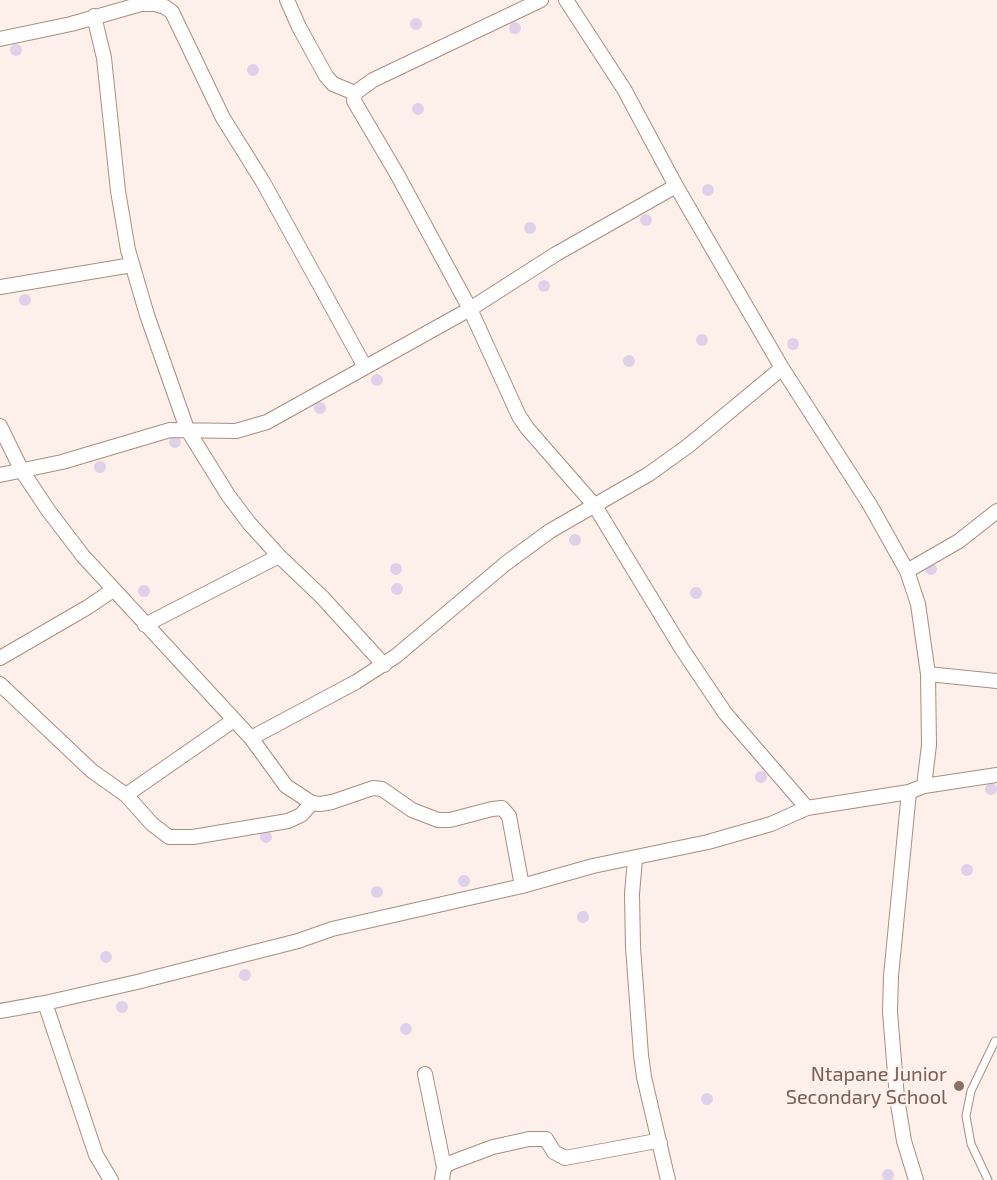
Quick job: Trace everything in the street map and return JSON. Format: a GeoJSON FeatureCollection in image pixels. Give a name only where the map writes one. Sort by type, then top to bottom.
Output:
{"type":"FeatureCollection","features":[{"type":"Feature","properties":{"kind":"street"},"geometry":{"type":"LineString","coordinates":[[287,0],[326,76],[333,84],[355,93]]}},
{"type":"Feature","properties":{"kind":"street"},"geometry":{"type":"LineString","coordinates":[[541,0],[392,70],[362,87],[355,93],[354,101],[397,174],[470,309],[519,416],[595,506],[681,649],[725,713],[807,808]]}},
{"type":"Feature","properties":{"kind":"street"},"geometry":{"type":"LineString","coordinates":[[566,0],[624,89],[676,186],[782,368],[870,505],[907,571],[918,604],[928,674],[929,745],[924,786]]}},
{"type":"Feature","properties":{"kind":"street"},"geometry":{"type":"LineString","coordinates":[[0,39],[24,35],[141,4],[170,6],[223,118],[263,182],[365,367]]}},
{"type":"Feature","properties":{"kind":"street"},"geometry":{"type":"LineString","coordinates":[[94,16],[104,58],[118,191],[132,265],[187,429],[249,524],[308,583],[384,665]]}},
{"type":"Feature","properties":{"kind":"street"},"geometry":{"type":"LineString","coordinates":[[0,475],[62,462],[155,433],[187,429],[236,431],[267,422],[470,309],[556,254],[676,186]]}},
{"type":"Feature","properties":{"kind":"street"},"geometry":{"type":"LineString","coordinates":[[0,287],[132,265]]}},
{"type":"Feature","properties":{"kind":"street"},"geometry":{"type":"LineString","coordinates":[[251,738],[357,682],[384,665],[429,630],[505,564],[550,531],[649,474],[688,446],[782,368]]}},
{"type":"Feature","properties":{"kind":"street"},"geometry":{"type":"LineString","coordinates":[[0,426],[22,471],[83,556],[251,738],[286,786],[312,802],[320,804],[372,788],[381,789],[412,810],[438,820],[450,820],[492,808],[502,808],[509,816],[522,886]]}},
{"type":"Feature","properties":{"kind":"street"},"geometry":{"type":"LineString","coordinates":[[907,571],[959,541],[997,511]]}},
{"type":"Feature","properties":{"kind":"street"},"geometry":{"type":"LineString","coordinates":[[145,625],[279,556]]}},
{"type":"Feature","properties":{"kind":"street"},"geometry":{"type":"LineString","coordinates":[[0,658],[88,608],[113,591]]}},
{"type":"Feature","properties":{"kind":"street"},"geometry":{"type":"LineString","coordinates":[[928,674],[997,681]]}},
{"type":"Feature","properties":{"kind":"street"},"geometry":{"type":"LineString","coordinates":[[0,684],[93,771],[126,795],[152,824],[164,834],[175,839],[288,821],[301,815],[312,802]]}},
{"type":"Feature","properties":{"kind":"street"},"geometry":{"type":"LineString","coordinates":[[126,795],[234,720]]}},
{"type":"Feature","properties":{"kind":"street"},"geometry":{"type":"LineString","coordinates":[[0,1011],[45,1004],[222,961],[298,941],[332,929],[522,886],[593,866],[735,835],[771,824],[807,808],[997,775]]}},
{"type":"Feature","properties":{"kind":"street"},"geometry":{"type":"LineString","coordinates":[[909,792],[891,976],[890,1012],[894,1069],[904,1141],[916,1180]]}},
{"type":"Feature","properties":{"kind":"street"},"geometry":{"type":"LineString","coordinates":[[635,858],[632,894],[633,948],[641,1055],[668,1180]]}},
{"type":"Feature","properties":{"kind":"street"},"geometry":{"type":"LineString","coordinates":[[45,1004],[96,1155],[111,1180]]}},
{"type":"Feature","properties":{"kind":"street"},"geometry":{"type":"LineString","coordinates":[[425,1074],[443,1174]]}},
{"type":"Feature","properties":{"kind":"street"},"geometry":{"type":"LineString","coordinates":[[443,1174],[459,1159],[494,1147],[536,1137],[546,1139],[554,1152],[565,1158],[651,1142],[660,1143]]}},
{"type":"Feature","properties":{"kind":"lane"},"geometry":{"type":"LineString","coordinates":[[988,1180],[971,1144],[966,1116],[971,1091],[995,1041]]}},
{"type":"Feature","properties":{"kind":"building"},"geometry":{"type":"Polygon","coordinates":[[[418,18],[422,24],[418,30],[414,30],[410,22],[418,18]]]}},
{"type":"Feature","properties":{"kind":"building"},"geometry":{"type":"Polygon","coordinates":[[[517,22],[521,28],[517,34],[513,34],[509,26],[517,22]]]}},
{"type":"Feature","properties":{"kind":"building"},"geometry":{"type":"Polygon","coordinates":[[[18,44],[22,50],[18,56],[14,56],[10,48],[18,44]]]}},
{"type":"Feature","properties":{"kind":"building"},"geometry":{"type":"Polygon","coordinates":[[[255,64],[259,70],[255,76],[251,76],[247,68],[255,64]]]}},
{"type":"Feature","properties":{"kind":"building"},"geometry":{"type":"Polygon","coordinates":[[[420,103],[424,109],[420,115],[416,115],[412,107],[420,103]]]}},
{"type":"Feature","properties":{"kind":"building"},"geometry":{"type":"Polygon","coordinates":[[[710,184],[714,190],[710,196],[706,196],[702,188],[710,184]]]}},
{"type":"Feature","properties":{"kind":"building"},"geometry":{"type":"Polygon","coordinates":[[[648,214],[652,220],[648,226],[644,226],[640,218],[648,214]]]}},
{"type":"Feature","properties":{"kind":"building"},"geometry":{"type":"Polygon","coordinates":[[[532,222],[536,228],[532,234],[528,234],[524,226],[532,222]]]}},
{"type":"Feature","properties":{"kind":"building"},"geometry":{"type":"Polygon","coordinates":[[[546,280],[550,286],[546,292],[542,292],[538,284],[546,280]]]}},
{"type":"Feature","properties":{"kind":"building"},"geometry":{"type":"Polygon","coordinates":[[[27,294],[31,300],[27,306],[23,306],[19,298],[27,294]]]}},
{"type":"Feature","properties":{"kind":"building"},"geometry":{"type":"Polygon","coordinates":[[[704,334],[708,340],[704,346],[700,346],[696,338],[704,334]]]}},
{"type":"Feature","properties":{"kind":"building"},"geometry":{"type":"Polygon","coordinates":[[[795,338],[799,344],[795,350],[791,350],[787,342],[795,338]]]}},
{"type":"Feature","properties":{"kind":"building"},"geometry":{"type":"Polygon","coordinates":[[[631,355],[635,361],[631,367],[627,367],[623,359],[631,355]]]}},
{"type":"Feature","properties":{"kind":"building"},"geometry":{"type":"Polygon","coordinates":[[[379,374],[383,380],[379,386],[375,386],[371,378],[379,374]]]}},
{"type":"Feature","properties":{"kind":"building"},"geometry":{"type":"Polygon","coordinates":[[[322,402],[326,408],[322,414],[318,414],[314,406],[322,402]]]}},
{"type":"Feature","properties":{"kind":"building"},"geometry":{"type":"Polygon","coordinates":[[[177,436],[181,442],[177,448],[173,448],[169,440],[177,436]]]}},
{"type":"Feature","properties":{"kind":"building"},"geometry":{"type":"Polygon","coordinates":[[[102,461],[106,467],[102,473],[98,473],[94,465],[102,461]]]}},
{"type":"Feature","properties":{"kind":"building"},"geometry":{"type":"Polygon","coordinates":[[[577,534],[581,540],[577,546],[573,546],[569,538],[577,534]]]}},
{"type":"Feature","properties":{"kind":"building"},"geometry":{"type":"Polygon","coordinates":[[[398,563],[402,569],[398,575],[394,575],[390,567],[398,563]]]}},
{"type":"Feature","properties":{"kind":"building"},"geometry":{"type":"Polygon","coordinates":[[[931,563],[937,569],[931,575],[925,569],[931,563]]]}},
{"type":"Feature","properties":{"kind":"building"},"geometry":{"type":"Polygon","coordinates":[[[399,583],[403,589],[399,595],[395,595],[391,587],[399,583]]]}},
{"type":"Feature","properties":{"kind":"building"},"geometry":{"type":"Polygon","coordinates":[[[146,585],[150,591],[146,597],[142,597],[138,589],[146,585]]]}},
{"type":"Feature","properties":{"kind":"building"},"geometry":{"type":"Polygon","coordinates":[[[698,587],[702,593],[698,599],[694,599],[690,591],[698,587]]]}},
{"type":"Feature","properties":{"kind":"building"},"geometry":{"type":"Polygon","coordinates":[[[763,771],[767,777],[763,783],[759,783],[755,775],[763,771]]]}},
{"type":"Feature","properties":{"kind":"building"},"geometry":{"type":"Polygon","coordinates":[[[993,783],[997,789],[993,795],[989,795],[985,787],[993,783]]]}},
{"type":"Feature","properties":{"kind":"building"},"geometry":{"type":"Polygon","coordinates":[[[268,831],[272,837],[268,843],[264,843],[260,835],[268,831]]]}},
{"type":"Feature","properties":{"kind":"building"},"geometry":{"type":"Polygon","coordinates":[[[969,864],[973,870],[969,876],[965,876],[961,868],[969,864]]]}},
{"type":"Feature","properties":{"kind":"building"},"geometry":{"type":"Polygon","coordinates":[[[466,875],[470,881],[466,887],[462,887],[458,879],[466,875]]]}},
{"type":"Feature","properties":{"kind":"building"},"geometry":{"type":"Polygon","coordinates":[[[379,886],[383,892],[379,898],[375,898],[371,890],[379,886]]]}},
{"type":"Feature","properties":{"kind":"building"},"geometry":{"type":"Polygon","coordinates":[[[585,911],[589,917],[585,923],[581,923],[577,915],[585,911]]]}},
{"type":"Feature","properties":{"kind":"building"},"geometry":{"type":"Polygon","coordinates":[[[108,951],[112,957],[108,963],[104,963],[100,955],[108,951]]]}},
{"type":"Feature","properties":{"kind":"building"},"geometry":{"type":"Polygon","coordinates":[[[247,969],[251,975],[247,981],[243,981],[239,973],[247,969]]]}},
{"type":"Feature","properties":{"kind":"building"},"geometry":{"type":"Polygon","coordinates":[[[124,1001],[128,1007],[124,1013],[120,1013],[116,1005],[124,1001]]]}},
{"type":"Feature","properties":{"kind":"building"},"geometry":{"type":"Polygon","coordinates":[[[408,1023],[412,1029],[408,1035],[404,1035],[400,1027],[408,1023]]]}},
{"type":"Feature","properties":{"kind":"building"},"geometry":{"type":"Polygon","coordinates":[[[709,1093],[713,1099],[709,1105],[705,1105],[701,1097],[709,1093]]]}},
{"type":"Feature","properties":{"kind":"building"},"geometry":{"type":"Polygon","coordinates":[[[888,1169],[894,1175],[888,1181],[882,1175],[888,1169]]]}},
{"type":"Feature","properties":{"kind":"place","name":"Ntapane Junior Secondary School"},"geometry":{"type":"Point","coordinates":[959,1086]}}]}
